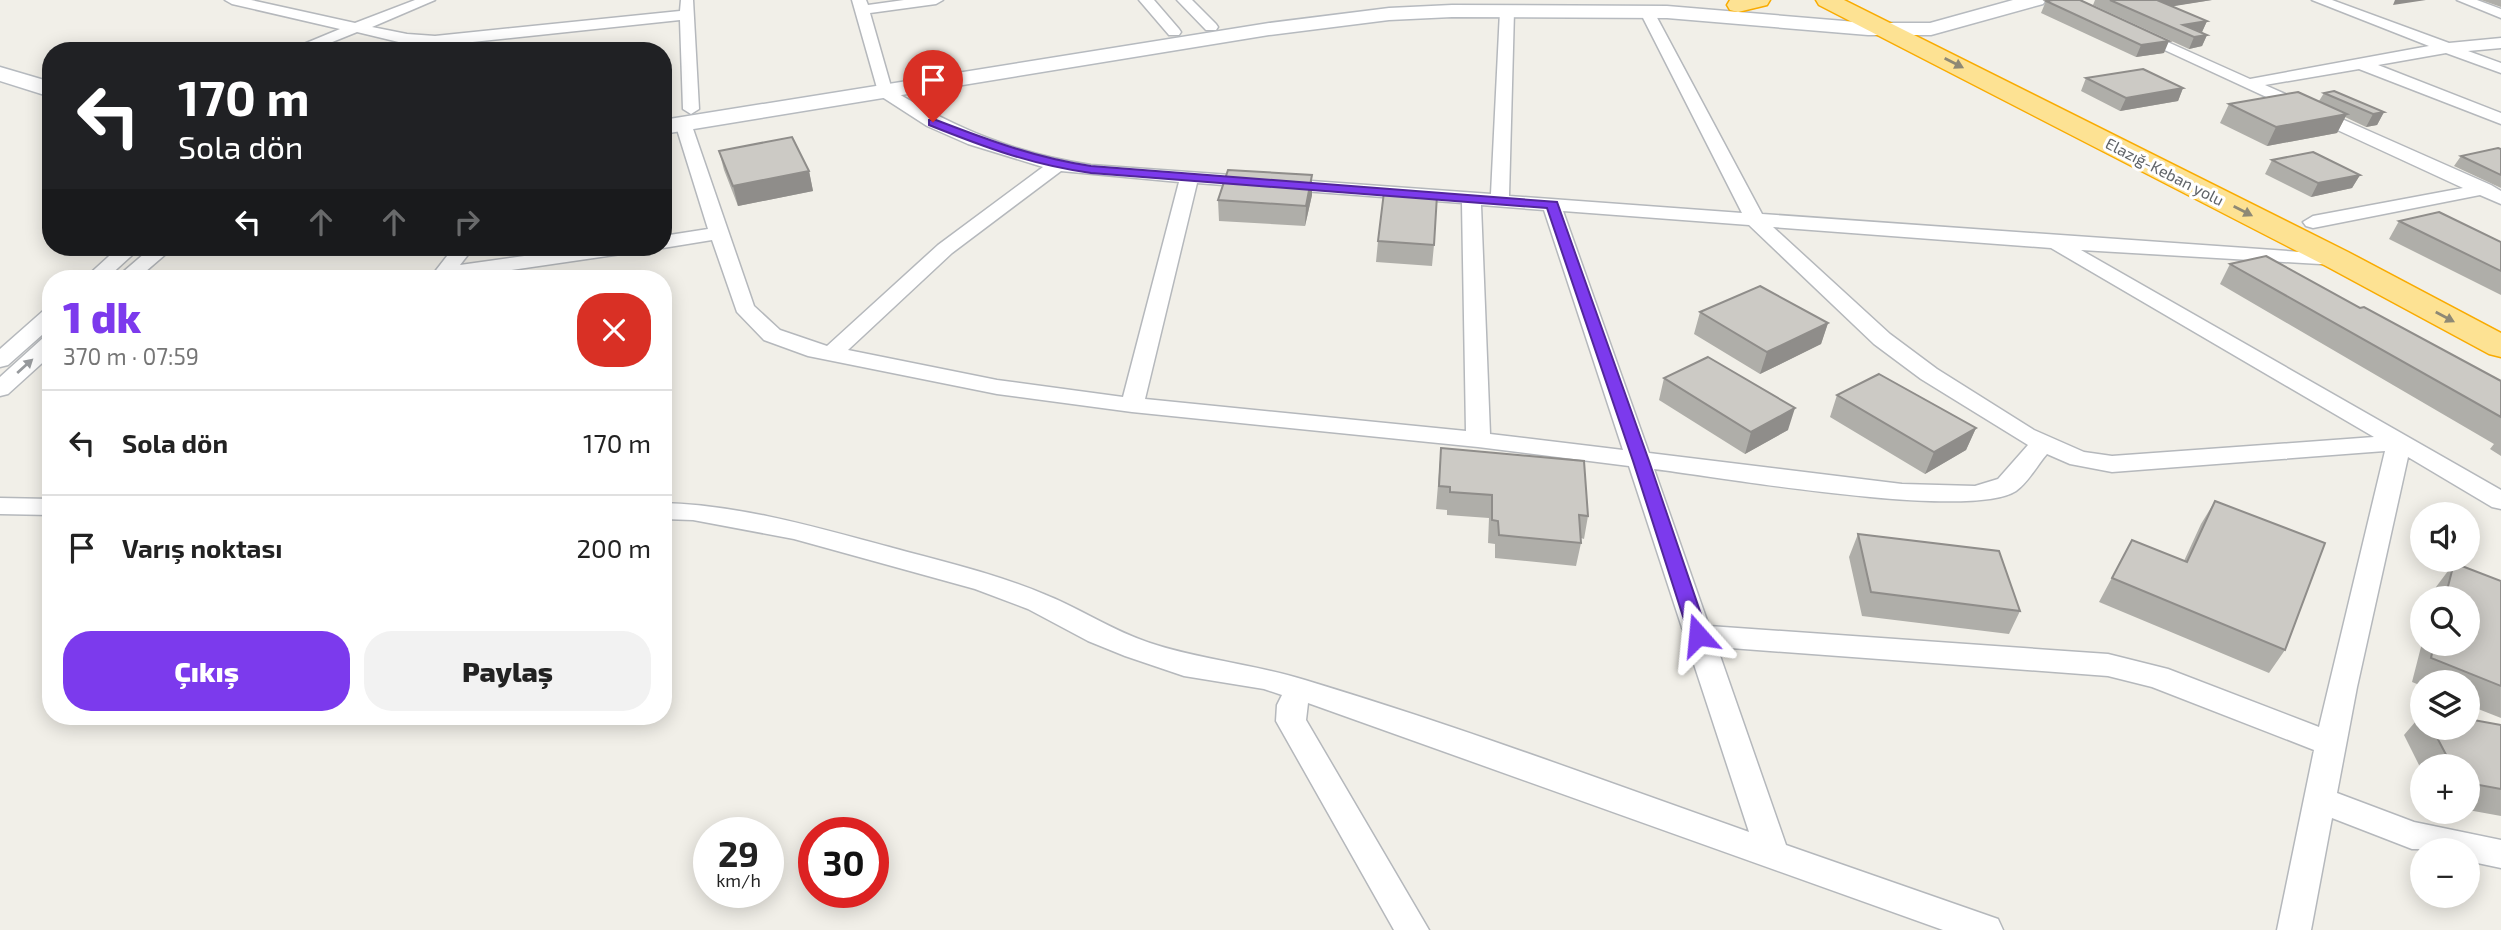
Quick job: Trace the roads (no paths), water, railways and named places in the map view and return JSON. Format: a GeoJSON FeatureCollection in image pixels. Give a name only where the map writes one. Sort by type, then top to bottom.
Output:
{"type":"FeatureCollection","features":[{"type":"Feature","properties":{"kind":"highway","name":"Elazığ-Keban yolu"},"geometry":{"type":"LineString","coordinates":[[1827,0],[1864,7],[1893,21],[2501,348]]}},
{"type":"Feature","properties":{"kind":"highway","name":"Elazığ-Keban yolu"},"geometry":{"type":"LineString","coordinates":[[1893,21],[1931,29],[2089,106],[2501,320]]}},
{"type":"Feature","properties":{"kind":"main road"},"geometry":{"type":"LineString","coordinates":[[882,86],[1174,32],[1308,12],[1436,0]]}},
{"type":"Feature","properties":{"kind":"main road"},"geometry":{"type":"LineString","coordinates":[[1614,0],[1864,7]]}},
{"type":"Feature","properties":{"kind":"main road"},"geometry":{"type":"LineString","coordinates":[[1931,29],[2036,0]]}},
{"type":"Feature","properties":{"kind":"main road"},"geometry":{"type":"LineString","coordinates":[[675,118],[1344,19],[1421,11],[1647,12],[1893,21],[1954,11],[1990,13]]}},
{"type":"Feature","properties":{"kind":"main road"},"geometry":{"type":"LineString","coordinates":[[0,74],[42,87]]}},
{"type":"Feature","properties":{"kind":"main road"},"geometry":{"type":"LineString","coordinates":[[0,91],[42,103]]}},
{"type":"Feature","properties":{"kind":"street"},"geometry":{"type":"LineString","coordinates":[[232,0],[407,39],[451,41],[687,8],[675,118],[720,233],[744,307],[772,335],[831,354],[997,387],[1132,405],[1478,440],[1850,488],[1941,495],[1964,494],[2007,485],[2043,443]]}},
{"type":"Feature","properties":{"kind":"street"},"geometry":{"type":"LineString","coordinates":[[319,42],[428,0]]}},
{"type":"Feature","properties":{"kind":"street"},"geometry":{"type":"LineString","coordinates":[[936,0],[860,5],[882,86],[933,122],[974,140],[1057,165],[1189,179],[1756,221],[2337,259]]}},
{"type":"Feature","properties":{"kind":"street"},"geometry":{"type":"LineString","coordinates":[[1146,0],[1174,32]]}},
{"type":"Feature","properties":{"kind":"street"},"geometry":{"type":"LineString","coordinates":[[1184,0],[1212,27]]}},
{"type":"Feature","properties":{"kind":"street"},"geometry":{"type":"LineString","coordinates":[[2319,0],[2501,68]]}},
{"type":"Feature","properties":{"kind":"street"},"geometry":{"type":"LineString","coordinates":[[2464,0],[2501,14]]}},
{"type":"Feature","properties":{"kind":"street"},"geometry":{"type":"LineString","coordinates":[[1500,201],[1507,10]]}},
{"type":"Feature","properties":{"kind":"street"},"geometry":{"type":"LineString","coordinates":[[1647,12],[1756,221],[1882,338],[1929,374],[1996,418],[2079,459],[2112,464],[2399,443]]}},
{"type":"Feature","properties":{"kind":"street"},"geometry":{"type":"LineString","coordinates":[[2124,28],[2501,198]]}},
{"type":"Feature","properties":{"kind":"street"},"geometry":{"type":"LineString","coordinates":[[2247,84],[2446,48],[2501,43]]}},
{"type":"Feature","properties":{"kind":"street"},"geometry":{"type":"LineString","coordinates":[[2361,63],[2501,119]]}},
{"type":"Feature","properties":{"kind":"street"},"geometry":{"type":"LineString","coordinates":[[831,354],[946,249],[1057,165]]}},
{"type":"Feature","properties":{"kind":"street"},"geometry":{"type":"LineString","coordinates":[[1132,405],[1189,179]]}},
{"type":"Feature","properties":{"kind":"street"},"geometry":{"type":"LineString","coordinates":[[2313,222],[2501,185]]}},
{"type":"Feature","properties":{"kind":"street"},"geometry":{"type":"LineString","coordinates":[[1471,198],[1478,440]]}},
{"type":"Feature","properties":{"kind":"street"},"geometry":{"type":"LineString","coordinates":[[1552,205],[1773,854]]}},
{"type":"Feature","properties":{"kind":"street"},"geometry":{"type":"LineString","coordinates":[[672,241],[720,233]]}},
{"type":"Feature","properties":{"kind":"street"},"geometry":{"type":"LineString","coordinates":[[2054,242],[2501,501]]}},
{"type":"Feature","properties":{"kind":"street"},"geometry":{"type":"LineString","coordinates":[[104,270],[121,256]]}},
{"type":"Feature","properties":{"kind":"street"},"geometry":{"type":"LineString","coordinates":[[137,270],[153,256]]}},
{"type":"Feature","properties":{"kind":"street"},"geometry":{"type":"LineString","coordinates":[[447,270],[457,256]]}},
{"type":"Feature","properties":{"kind":"street"},"geometry":{"type":"LineString","coordinates":[[480,270],[570,256]]}},
{"type":"Feature","properties":{"kind":"street"},"geometry":{"type":"LineString","coordinates":[[0,360],[42,324]]}},
{"type":"Feature","properties":{"kind":"street"},"geometry":{"type":"LineString","coordinates":[[0,388],[42,351]]}},
{"type":"Feature","properties":{"kind":"street"},"geometry":{"type":"LineString","coordinates":[[2294,930],[2330,744],[2399,443]]}},
{"type":"Feature","properties":{"kind":"street"},"geometry":{"type":"LineString","coordinates":[[0,506],[42,507]]}},
{"type":"Feature","properties":{"kind":"street"},"geometry":{"type":"LineString","coordinates":[[672,512],[706,514],[794,530],[984,582],[1038,602],[1098,634],[1135,649],[1184,665],[1264,678],[1380,714],[1986,930]]}},
{"type":"Feature","properties":{"kind":"street"},"geometry":{"type":"LineString","coordinates":[[1698,635],[2108,666],[2158,677],[2330,744]]}},
{"type":"Feature","properties":{"kind":"street"},"geometry":{"type":"LineString","coordinates":[[1300,689],[1292,705],[1291,721],[1412,930]]}},
{"type":"Feature","properties":{"kind":"street"},"geometry":{"type":"LineString","coordinates":[[2320,800],[2412,835],[2501,854]]}}]}
